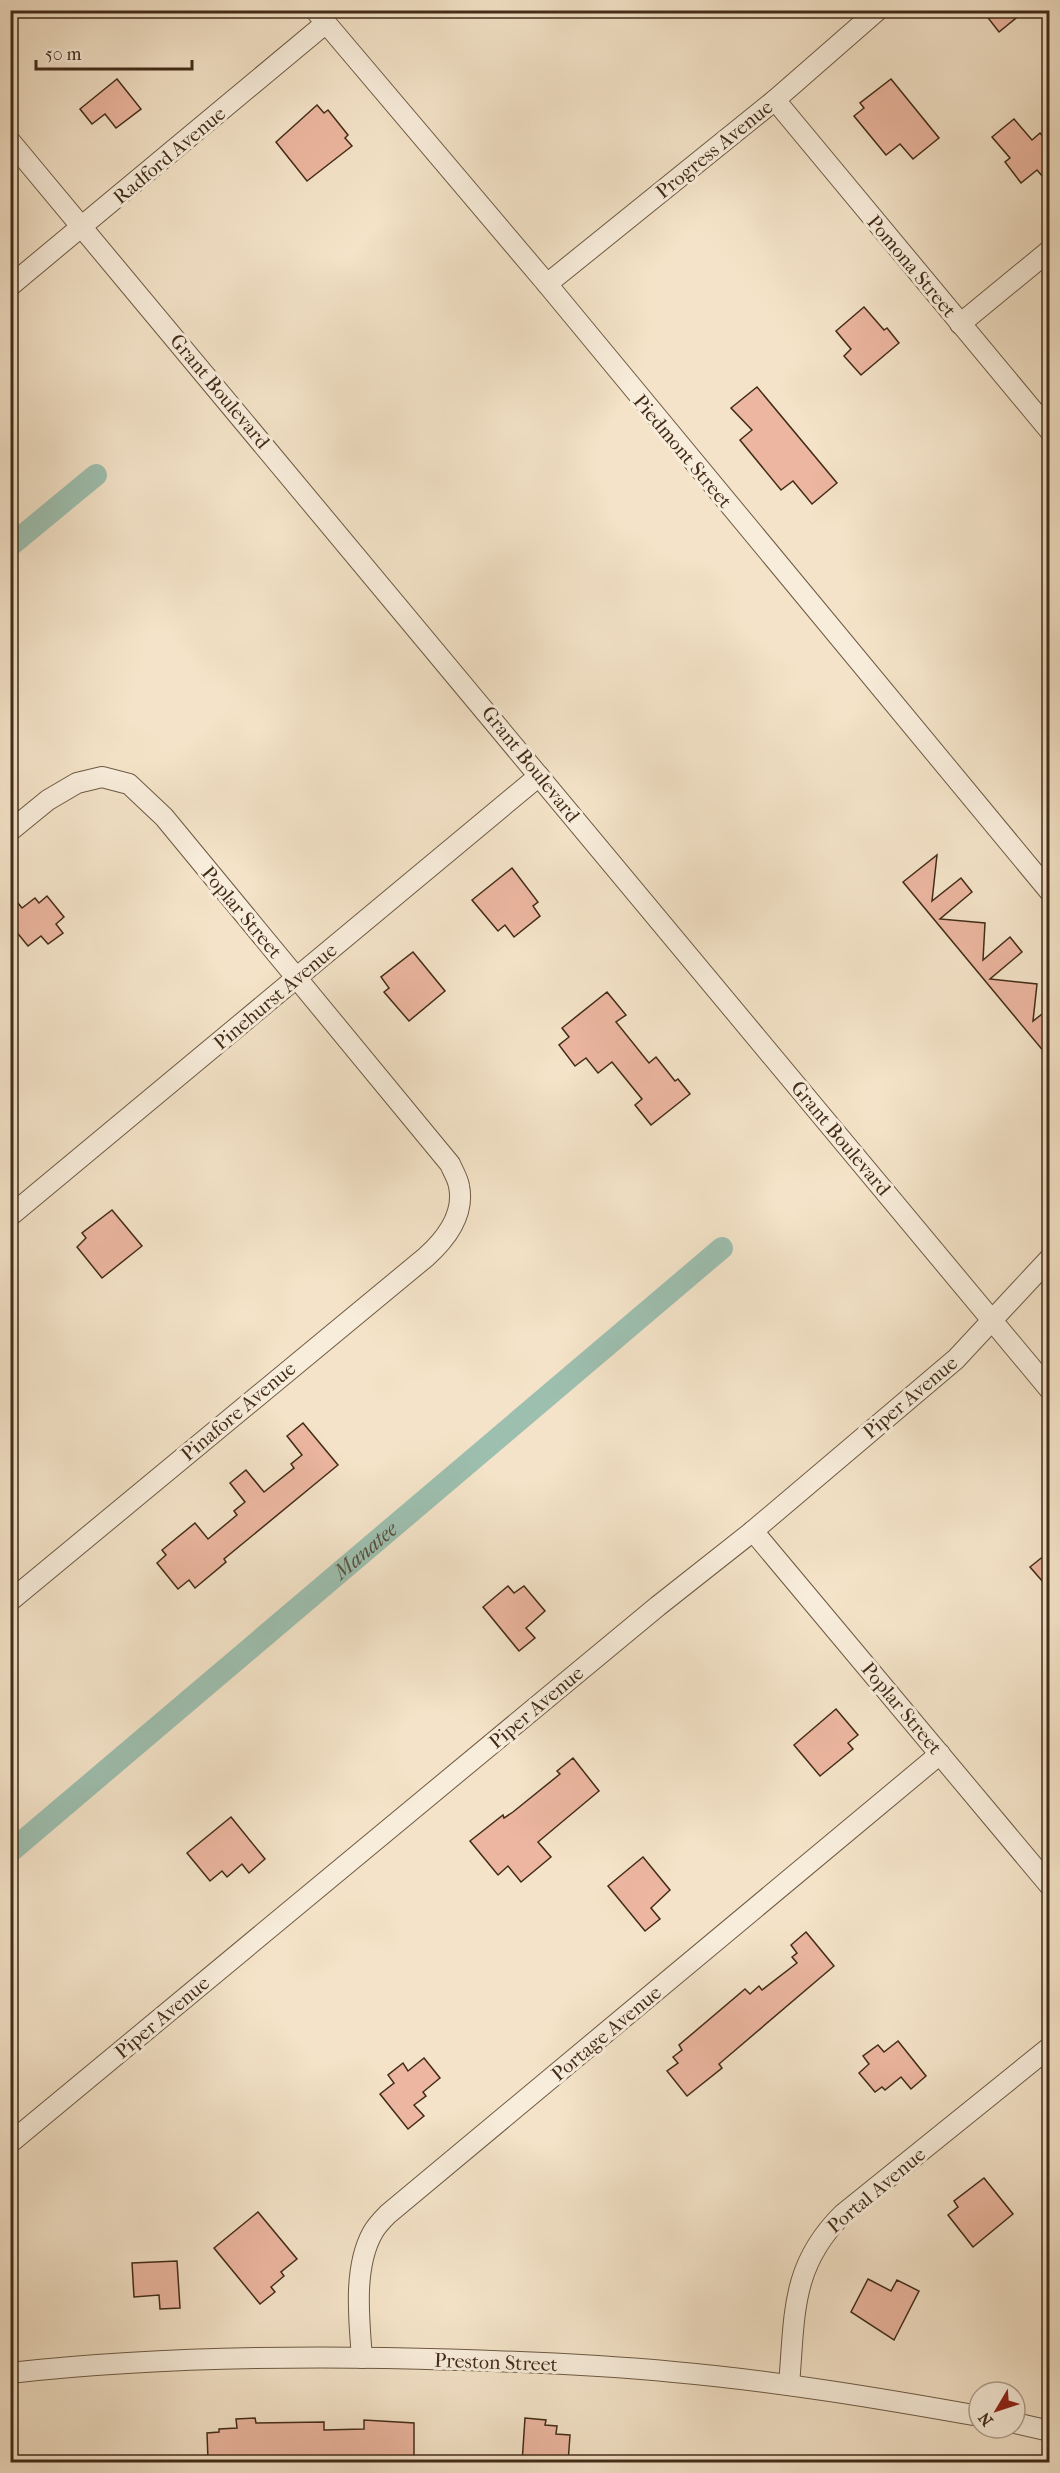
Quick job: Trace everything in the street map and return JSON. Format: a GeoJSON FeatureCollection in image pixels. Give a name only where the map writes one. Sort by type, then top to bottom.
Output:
{"type":"FeatureCollection","features":[{"type":"Feature","properties":{"kind":"street","name":"Progress Avenue"},"geometry":{"type":"LineString","coordinates":[[547,284],[775,100],[878,10]]}},
{"type":"Feature","properties":{"kind":"street","name":"Radford Avenue"},"geometry":{"type":"LineString","coordinates":[[10,286],[84,226],[320,17]]}},
{"type":"Feature","properties":{"kind":"street","name":"Piedmont Street"},"geometry":{"type":"LineString","coordinates":[[320,17],[547,284],[1050,892]]}},
{"type":"Feature","properties":{"kind":"street","name":"Pomona Street"},"geometry":{"type":"LineString","coordinates":[[775,100],[1050,431]]}},
{"type":"Feature","properties":{"kind":"street","name":"Grant Boulevard"},"geometry":{"type":"LineString","coordinates":[[10,141],[84,226],[1050,1390]]}},
{"type":"Feature","properties":{"kind":"street"},"geometry":{"type":"LineString","coordinates":[[960,324],[1050,250]]}},
{"type":"Feature","properties":{"kind":"street","name":"Pinehurst Avenue"},"geometry":{"type":"LineString","coordinates":[[10,1216],[539,776]]}},
{"type":"Feature","properties":{"kind":"street","name":"Poplar Street"},"geometry":{"type":"LineString","coordinates":[[10,831],[48,800],[77,783],[102,777],[129,784],[148,799],[450,1164],[459,1186],[457,1215]]}},
{"type":"Feature","properties":{"kind":"street","name":"Pinafore Avenue"},"geometry":{"type":"LineString","coordinates":[[10,1601],[426,1257],[445,1239],[457,1215]]}},
{"type":"Feature","properties":{"kind":"street","name":"Piper Avenue"},"geometry":{"type":"LineString","coordinates":[[10,2143],[658,1606],[753,1531],[956,1359],[1050,1258]]}},
{"type":"Feature","properties":{"kind":"street","name":"Poplar Street"},"geometry":{"type":"LineString","coordinates":[[753,1531],[1050,1886]]}},
{"type":"Feature","properties":{"kind":"street","name":"Portage Avenue"},"geometry":{"type":"LineString","coordinates":[[362,2358],[360,2325],[364,2254],[373,2232],[388,2214],[940,1754]]}},
{"type":"Feature","properties":{"kind":"street","name":"Portal Avenue"},"geometry":{"type":"LineString","coordinates":[[789,2385],[800,2283],[809,2258],[824,2233],[843,2214],[1050,2047]]}},
{"type":"Feature","properties":{"kind":"street","name":"Preston Street"},"geometry":{"type":"LineString","coordinates":[[10,2373],[164,2361],[362,2358],[513,2361],[674,2372],[789,2385],[967,2414]]}},
{"type":"Feature","properties":{"kind":"street"},"geometry":{"type":"LineString","coordinates":[[1027,2426],[1050,2431]]}},
{"type":"Feature","properties":{"kind":"building"},"geometry":{"type":"Polygon","coordinates":[[[982,10],[1026,10],[999,32],[982,10]]]}},
{"type":"Feature","properties":{"kind":"building"},"geometry":{"type":"Polygon","coordinates":[[[117,79],[141,109],[116,128],[105,114],[92,124],[80,109],[117,79]]]}},
{"type":"Feature","properties":{"kind":"building"},"geometry":{"type":"Polygon","coordinates":[[[891,79],[939,138],[913,159],[900,144],[886,155],[854,116],[864,108],[860,103],[891,79]]]}},
{"type":"Feature","properties":{"kind":"building"},"geometry":{"type":"Polygon","coordinates":[[[317,105],[324,113],[328,110],[348,135],[345,138],[352,146],[307,181],[276,142],[317,105]]]}},
{"type":"Feature","properties":{"kind":"building"},"geometry":{"type":"Polygon","coordinates":[[[1014,119],[1032,140],[1040,133],[1050,145],[1050,185],[1037,170],[1021,183],[1005,162],[1010,158],[992,137],[1014,119]]]}},
{"type":"Feature","properties":{"kind":"building"},"geometry":{"type":"Polygon","coordinates":[[[864,307],[884,330],[887,328],[899,343],[861,375],[844,356],[851,349],[836,331],[864,307]]]}},
{"type":"Feature","properties":{"kind":"building"},"geometry":{"type":"Polygon","coordinates":[[[757,387],[837,483],[812,504],[793,481],[781,490],[740,440],[752,430],[731,408],[757,387]]]}},
{"type":"Feature","properties":{"kind":"building"},"geometry":{"type":"Polygon","coordinates":[[[937,855],[932,901],[961,878],[972,892],[940,919],[985,923],[983,960],[1010,937],[1022,952],[990,979],[1037,984],[1033,1021],[1050,1008],[1050,1059],[903,882],[937,855]]]}},
{"type":"Feature","properties":{"kind":"building"},"geometry":{"type":"Polygon","coordinates":[[[512,868],[538,902],[533,906],[540,916],[514,937],[505,925],[498,931],[472,900],[512,868]]]}},
{"type":"Feature","properties":{"kind":"building"},"geometry":{"type":"Polygon","coordinates":[[[10,893],[22,908],[35,898],[39,903],[47,896],[64,917],[56,924],[63,933],[48,944],[41,936],[28,946],[10,924],[10,893]]]}},
{"type":"Feature","properties":{"kind":"building"},"geometry":{"type":"Polygon","coordinates":[[[413,952],[445,991],[409,1021],[384,992],[389,988],[381,977],[413,952]]]}},
{"type":"Feature","properties":{"kind":"building"},"geometry":{"type":"Polygon","coordinates":[[[607,992],[626,1015],[616,1022],[649,1063],[656,1057],[675,1081],[678,1079],[690,1094],[651,1125],[635,1105],[642,1099],[612,1062],[598,1073],[586,1058],[575,1066],[559,1045],[569,1037],[562,1028],[607,992]]]}},
{"type":"Feature","properties":{"kind":"building"},"geometry":{"type":"Polygon","coordinates":[[[112,1210],[142,1246],[102,1278],[77,1247],[86,1238],[82,1233],[112,1210]]]}},
{"type":"Feature","properties":{"kind":"building"},"geometry":{"type":"Polygon","coordinates":[[[303,1423],[338,1465],[224,1559],[226,1562],[195,1588],[189,1580],[178,1589],[157,1563],[166,1555],[162,1550],[195,1523],[208,1539],[237,1515],[234,1511],[245,1502],[230,1483],[246,1470],[264,1492],[294,1468],[291,1464],[302,1455],[287,1436],[303,1423]]]}},
{"type":"Feature","properties":{"kind":"building"},"geometry":{"type":"Polygon","coordinates":[[[1050,1551],[1050,1590],[1030,1567],[1050,1551]]]}},
{"type":"Feature","properties":{"kind":"building"},"geometry":{"type":"Polygon","coordinates":[[[508,1586],[514,1593],[524,1586],[545,1611],[526,1628],[535,1638],[519,1651],[483,1607],[508,1586]]]}},
{"type":"Feature","properties":{"kind":"building"},"geometry":{"type":"Polygon","coordinates":[[[836,1709],[858,1735],[848,1743],[853,1749],[820,1776],[794,1745],[836,1709]]]}},
{"type":"Feature","properties":{"kind":"building"},"geometry":{"type":"Polygon","coordinates":[[[573,1758],[599,1791],[538,1842],[551,1857],[521,1882],[508,1866],[498,1875],[470,1841],[503,1815],[504,1818],[513,1812],[560,1774],[557,1771],[573,1758]]]}},
{"type":"Feature","properties":{"kind":"building"},"geometry":{"type":"Polygon","coordinates":[[[231,1817],[265,1859],[249,1873],[242,1864],[227,1877],[222,1871],[210,1881],[187,1853],[231,1817]]]}},
{"type":"Feature","properties":{"kind":"building"},"geometry":{"type":"Polygon","coordinates":[[[643,1857],[670,1890],[651,1908],[660,1919],[645,1931],[608,1886],[643,1857]]]}},
{"type":"Feature","properties":{"kind":"building"},"geometry":{"type":"Polygon","coordinates":[[[806,1932],[834,1966],[719,2064],[722,2068],[687,2096],[667,2071],[678,2063],[673,2057],[682,2050],[679,2045],[745,1989],[750,1994],[759,1986],[762,1990],[797,1963],[792,1957],[797,1953],[791,1945],[806,1932]]]}},
{"type":"Feature","properties":{"kind":"building"},"geometry":{"type":"Polygon","coordinates":[[[898,2041],[926,2076],[911,2089],[901,2077],[885,2090],[882,2087],[875,2092],[859,2073],[869,2064],[863,2056],[878,2045],[884,2052],[898,2041]]]}},
{"type":"Feature","properties":{"kind":"building"},"geometry":{"type":"Polygon","coordinates":[[[424,2058],[440,2078],[423,2092],[426,2096],[414,2105],[424,2116],[408,2129],[380,2094],[394,2083],[388,2075],[403,2063],[408,2071],[424,2058]]]}},
{"type":"Feature","properties":{"kind":"building"},"geometry":{"type":"Polygon","coordinates":[[[984,2178],[1013,2214],[973,2247],[948,2215],[958,2207],[954,2201],[984,2178]]]}},
{"type":"Feature","properties":{"kind":"building"},"geometry":{"type":"Polygon","coordinates":[[[258,2212],[297,2259],[281,2272],[284,2276],[271,2287],[275,2292],[260,2304],[214,2248],[258,2212]]]}},
{"type":"Feature","properties":{"kind":"building"},"geometry":{"type":"Polygon","coordinates":[[[177,2261],[180,2308],[160,2309],[159,2295],[134,2297],[132,2263],[177,2261]]]}},
{"type":"Feature","properties":{"kind":"building"},"geometry":{"type":"Polygon","coordinates":[[[868,2279],[891,2291],[897,2280],[919,2291],[894,2340],[851,2312],[868,2279]]]}},
{"type":"Feature","properties":{"kind":"building"},"geometry":{"type":"Polygon","coordinates":[[[255,2418],[256,2423],[324,2422],[324,2430],[364,2429],[364,2420],[414,2423],[414,2459],[390,2460],[391,2463],[225,2463],[225,2458],[208,2459],[207,2433],[219,2432],[219,2429],[237,2428],[236,2419],[255,2418]]]}},
{"type":"Feature","properties":{"kind":"building"},"geometry":{"type":"Polygon","coordinates":[[[525,2418],[546,2420],[545,2425],[557,2426],[556,2434],[570,2435],[568,2463],[522,2463],[525,2418]]]}},
{"type":"Feature","properties":{"kind":"waterway"},"geometry":{"type":"LineString","coordinates":[[10,546],[96,475]]}},
{"type":"Feature","properties":{"kind":"waterway","name":"Manatee"},"geometry":{"type":"LineString","coordinates":[[10,1852],[722,1248]]}}]}
